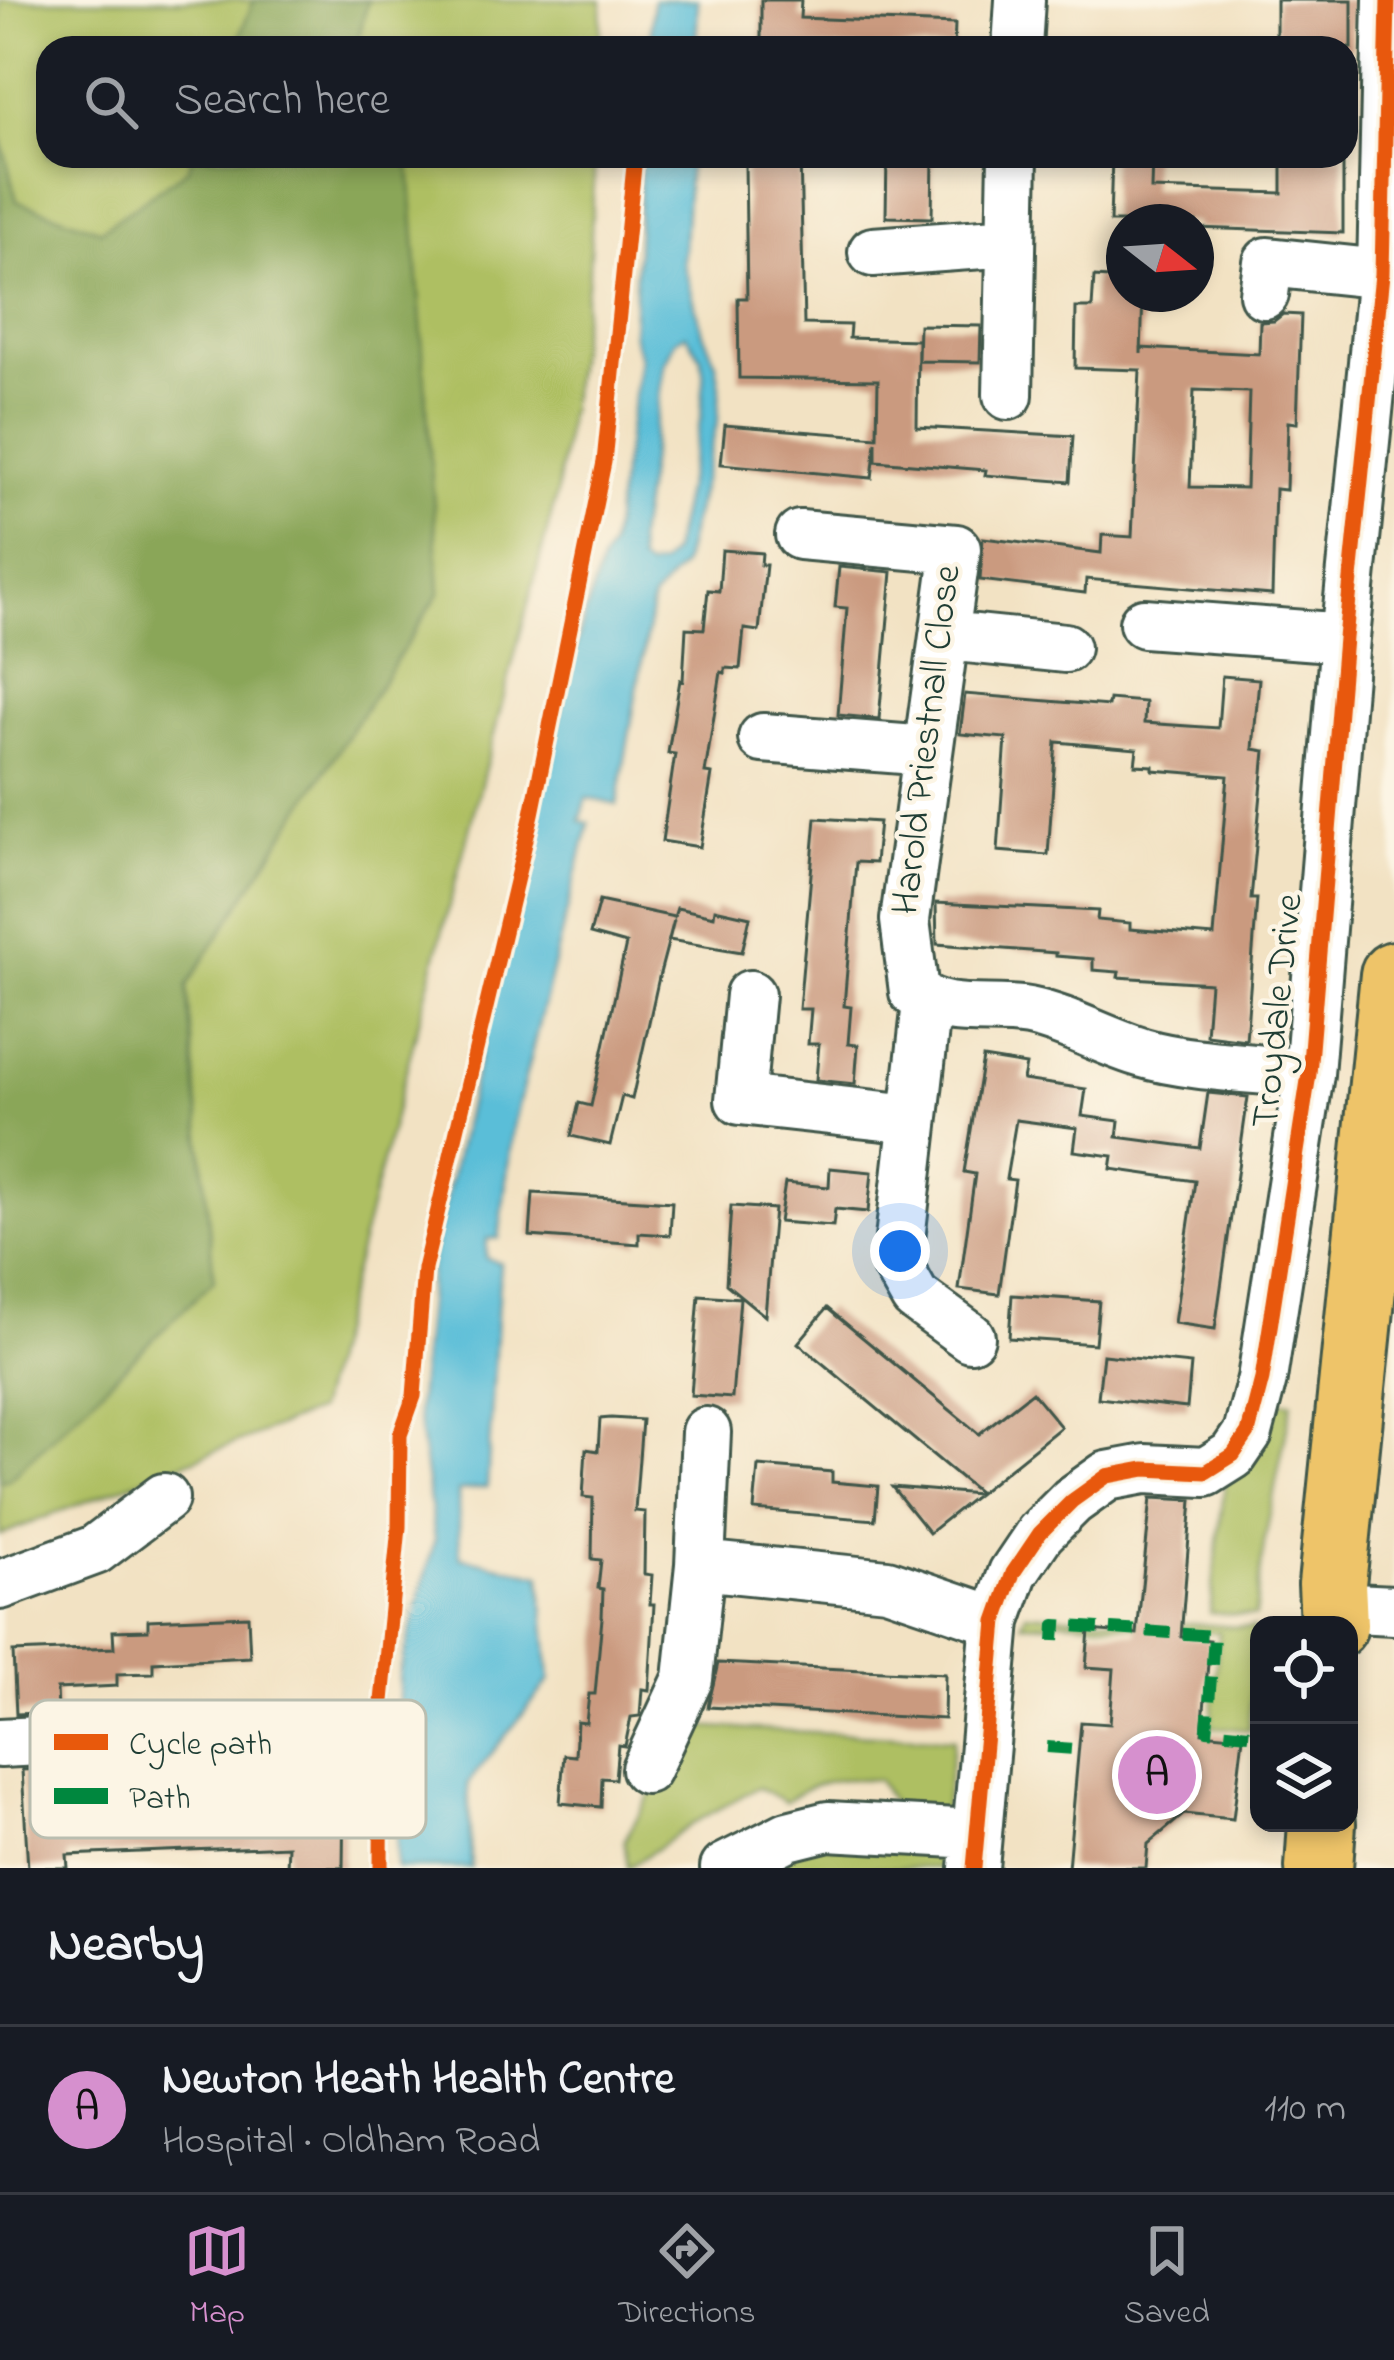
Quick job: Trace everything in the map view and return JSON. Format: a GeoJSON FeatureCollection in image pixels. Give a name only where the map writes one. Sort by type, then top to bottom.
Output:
{"type":"FeatureCollection","features":[{"type":"Feature","properties":{"kind":"highway"},"geometry":{"type":"LineString","coordinates":[[1354,1614],[1331,1584],[1376,1323],[1394,975]]}},
{"type":"Feature","properties":{"kind":"highway"},"geometry":{"type":"LineString","coordinates":[[1319,1868],[1321,1832]]}},
{"type":"Feature","properties":{"kind":"street"},"geometry":{"type":"LineString","coordinates":[[1018,36],[1019,0]]}},
{"type":"Feature","properties":{"kind":"street","name":"Troydale Drive"},"geometry":{"type":"LineString","coordinates":[[974,1851],[996,1621],[1013,1573],[1040,1533],[1072,1501],[1107,1477],[1145,1469],[1206,1472],[1233,1455],[1248,1433],[1262,1379],[1309,1074],[1382,274],[1388,0]]}},
{"type":"Feature","properties":{"kind":"street"},"geometry":{"type":"LineString","coordinates":[[1008,395],[1013,168]]}},
{"type":"Feature","properties":{"kind":"street"},"geometry":{"type":"LineString","coordinates":[[873,252],[1011,242]]}},
{"type":"Feature","properties":{"kind":"street"},"geometry":{"type":"LineString","coordinates":[[1264,294],[1268,262],[1382,274]]}},
{"type":"Feature","properties":{"kind":"street","name":"Harold Priestnall Close"},"geometry":{"type":"LineString","coordinates":[[800,535],[956,550],[905,920],[914,992],[927,1003],[897,1265],[915,1298],[970,1337]]}},
{"type":"Feature","properties":{"kind":"street"},"geometry":{"type":"LineString","coordinates":[[1144,623],[1346,638]]}},
{"type":"Feature","properties":{"kind":"street"},"geometry":{"type":"LineString","coordinates":[[947,636],[1065,648]]}},
{"type":"Feature","properties":{"kind":"street"},"geometry":{"type":"LineString","coordinates":[[763,738],[928,751]]}},
{"type":"Feature","properties":{"kind":"street"},"geometry":{"type":"LineString","coordinates":[[751,995],[740,1100],[912,1119]]}},
{"type":"Feature","properties":{"kind":"street"},"geometry":{"type":"LineString","coordinates":[[927,1003],[949,1009],[1031,1012],[1145,1054],[1309,1074]]}},
{"type":"Feature","properties":{"kind":"street"},"geometry":{"type":"LineString","coordinates":[[646,1769],[688,1679],[700,1565],[706,1432]]}},
{"type":"Feature","properties":{"kind":"street"},"geometry":{"type":"LineString","coordinates":[[0,1585],[95,1550],[164,1498]]}},
{"type":"Feature","properties":{"kind":"street"},"geometry":{"type":"LineString","coordinates":[[700,1565],[887,1584],[996,1621]]}},
{"type":"Feature","properties":{"kind":"street"},"geometry":{"type":"LineString","coordinates":[[0,1743],[30,1741]]}},
{"type":"Feature","properties":{"kind":"street"},"geometry":{"type":"LineString","coordinates":[[725,1868],[788,1836],[828,1826],[974,1851]]}},
{"type":"Feature","properties":{"kind":"green space"},"geometry":{"type":"Polygon","coordinates":[[[0,0],[602,0],[600,36],[36,36],[36,168],[594,168],[589,272],[556,497],[317,1411],[0,1535],[0,0]]]}},
{"type":"Feature","properties":{"kind":"green space"},"geometry":{"type":"Polygon","coordinates":[[[254,0],[368,0],[359,36],[240,36],[254,0]]]}},
{"type":"Feature","properties":{"kind":"green space"},"geometry":{"type":"Polygon","coordinates":[[[0,134],[17,201],[101,230],[188,168],[410,168],[440,592],[187,986],[214,1280],[9,1479],[0,1482],[0,134]]]}},
{"type":"Feature","properties":{"kind":"green space"},"geometry":{"type":"Polygon","coordinates":[[[1278,1401],[1292,1402],[1255,1616],[1210,1613],[1225,1481],[1278,1401]]]}},
{"type":"Feature","properties":{"kind":"green space"},"geometry":{"type":"Polygon","coordinates":[[[1026,1613],[1250,1628],[1249,1730],[1211,1727],[1219,1633],[1050,1619],[1048,1624],[1022,1623],[1026,1613]]]}},
{"type":"Feature","properties":{"kind":"green space"},"geometry":{"type":"Polygon","coordinates":[[[689,1726],[954,1739],[944,1813],[899,1814],[878,1780],[829,1781],[785,1802],[758,1787],[695,1822],[628,1868],[624,1841],[689,1726]]]}},
{"type":"Feature","properties":{"kind":"green space"},"geometry":{"type":"Polygon","coordinates":[[[806,1844],[945,1848],[948,1868],[772,1868],[806,1844]]]}},
{"type":"Feature","properties":{"kind":"water"},"geometry":{"type":"Polygon","coordinates":[[[653,0],[698,0],[696,36],[651,36],[653,0]]]}},
{"type":"Feature","properties":{"kind":"water"},"geometry":{"type":"Polygon","coordinates":[[[640,168],[688,168],[683,262],[716,363],[718,419],[682,566],[653,598],[617,805],[587,798],[580,821],[589,823],[513,1126],[499,1238],[487,1239],[486,1258],[500,1263],[487,1487],[458,1491],[460,1557],[541,1575],[550,1680],[468,1783],[471,1868],[396,1868],[396,1838],[426,1838],[426,1700],[399,1700],[399,1674],[435,1539],[417,1412],[431,1261],[576,646],[601,562],[610,547],[640,359],[633,334],[640,168]],[[686,334],[675,340],[664,365],[637,543],[639,562],[647,568],[661,565],[672,552],[701,416],[701,357],[686,334]]]}},
{"type":"Feature","properties":{"kind":"building"},"geometry":{"type":"Polygon","coordinates":[[[761,0],[801,0],[800,18],[955,24],[954,36],[761,36],[761,0]]]}},
{"type":"Feature","properties":{"kind":"building"},"geometry":{"type":"Polygon","coordinates":[[[1276,0],[1352,0],[1352,36],[1276,36],[1276,0]]]}},
{"type":"Feature","properties":{"kind":"building"},"geometry":{"type":"Polygon","coordinates":[[[745,168],[800,168],[804,324],[850,325],[849,338],[918,340],[917,427],[1073,436],[1070,482],[876,461],[876,442],[872,478],[721,464],[725,425],[877,437],[878,380],[739,378],[738,298],[747,298],[745,168]]]}},
{"type":"Feature","properties":{"kind":"building"},"geometry":{"type":"Polygon","coordinates":[[[887,168],[933,168],[932,218],[886,217],[887,168]]]}},
{"type":"Feature","properties":{"kind":"building"},"geometry":{"type":"Polygon","coordinates":[[[1112,168],[1152,168],[1151,189],[1282,193],[1282,168],[1343,168],[1343,233],[1214,229],[1214,204],[1111,204],[1112,168]]]}},
{"type":"Feature","properties":{"kind":"building"},"geometry":{"type":"Polygon","coordinates":[[[1094,277],[1106,278],[1106,312],[1142,312],[1141,348],[1259,354],[1260,322],[1274,321],[1283,314],[1301,315],[1297,423],[1288,422],[1286,490],[1275,489],[1272,595],[1086,579],[1085,593],[980,580],[983,538],[1101,553],[1102,535],[1132,537],[1140,370],[1075,368],[1076,308],[1092,308],[1094,277]],[[1194,390],[1190,487],[1246,488],[1249,392],[1194,390]]]}},
{"type":"Feature","properties":{"kind":"building"},"geometry":{"type":"Polygon","coordinates":[[[919,325],[981,326],[980,362],[918,361],[919,325]]]}},
{"type":"Feature","properties":{"kind":"building"},"geometry":{"type":"Polygon","coordinates":[[[722,550],[762,553],[761,565],[766,565],[759,631],[744,629],[740,669],[721,672],[705,773],[712,774],[700,847],[662,841],[675,754],[668,753],[683,681],[686,628],[704,629],[708,590],[719,591],[722,550]]]}},
{"type":"Feature","properties":{"kind":"building"},"geometry":{"type":"Polygon","coordinates":[[[839,567],[892,572],[879,719],[838,715],[847,608],[835,607],[839,567]]]}},
{"type":"Feature","properties":{"kind":"building"},"geometry":{"type":"Polygon","coordinates":[[[1222,676],[1259,679],[1253,749],[1265,751],[1251,899],[1257,899],[1246,1040],[1206,1035],[1210,983],[1118,977],[1119,972],[1093,970],[1093,959],[1056,953],[937,944],[936,903],[1098,911],[1097,920],[1130,923],[1130,929],[1214,936],[1228,776],[1135,765],[1137,749],[1056,742],[1048,855],[998,851],[1006,738],[960,734],[965,694],[1108,706],[1109,699],[1145,702],[1144,723],[1218,728],[1222,676]]]}},
{"type":"Feature","properties":{"kind":"building"},"geometry":{"type":"Polygon","coordinates":[[[816,818],[879,822],[875,863],[856,862],[844,1006],[851,1007],[848,1044],[858,1045],[855,1084],[816,1080],[819,1044],[808,1044],[811,1009],[799,1009],[816,818]]]}},
{"type":"Feature","properties":{"kind":"building"},"geometry":{"type":"Polygon","coordinates":[[[599,901],[674,917],[677,908],[714,916],[715,909],[750,917],[742,952],[669,940],[674,920],[659,977],[632,1099],[622,1096],[610,1145],[571,1136],[579,1103],[591,1106],[626,944],[590,934],[599,901]]]}},
{"type":"Feature","properties":{"kind":"building"},"geometry":{"type":"Polygon","coordinates":[[[983,1058],[1026,1065],[1023,1080],[1086,1089],[1082,1116],[1119,1121],[1117,1137],[1200,1148],[1208,1093],[1248,1097],[1215,1329],[1174,1323],[1195,1181],[1111,1169],[1113,1156],[1074,1151],[1077,1128],[1016,1120],[1006,1179],[1015,1180],[999,1294],[959,1289],[975,1174],[964,1172],[983,1058]]]}},
{"type":"Feature","properties":{"kind":"building"},"geometry":{"type":"Polygon","coordinates":[[[830,1168],[872,1172],[868,1212],[835,1209],[833,1226],[779,1222],[785,1183],[829,1187],[830,1168]]]}},
{"type":"Feature","properties":{"kind":"building"},"geometry":{"type":"Polygon","coordinates":[[[533,1193],[672,1202],[670,1235],[639,1233],[639,1244],[530,1236],[533,1193]]]}},
{"type":"Feature","properties":{"kind":"building"},"geometry":{"type":"Polygon","coordinates":[[[731,1206],[774,1209],[765,1316],[726,1284],[731,1206]]]}},
{"type":"Feature","properties":{"kind":"building"},"geometry":{"type":"Polygon","coordinates":[[[699,1295],[740,1298],[732,1398],[691,1395],[699,1295]]]}},
{"type":"Feature","properties":{"kind":"building"},"geometry":{"type":"Polygon","coordinates":[[[1012,1295],[1099,1301],[1095,1344],[1009,1338],[1012,1295]]]}},
{"type":"Feature","properties":{"kind":"building"},"geometry":{"type":"Polygon","coordinates":[[[827,1308],[979,1434],[1032,1392],[1061,1427],[979,1493],[798,1343],[827,1308]]]}},
{"type":"Feature","properties":{"kind":"building"},"geometry":{"type":"Polygon","coordinates":[[[1103,1355],[1191,1364],[1187,1408],[1098,1398],[1103,1355]]]}},
{"type":"Feature","properties":{"kind":"building"},"geometry":{"type":"Polygon","coordinates":[[[600,1419],[642,1420],[635,1511],[645,1512],[644,1574],[652,1575],[650,1604],[654,1604],[649,1690],[642,1689],[640,1716],[631,1717],[625,1746],[618,1745],[615,1779],[602,1778],[601,1807],[560,1803],[564,1755],[575,1756],[577,1722],[586,1723],[589,1694],[595,1694],[602,1618],[601,1560],[592,1559],[593,1498],[583,1497],[586,1449],[598,1451],[600,1419]]]}},
{"type":"Feature","properties":{"kind":"building"},"geometry":{"type":"Polygon","coordinates":[[[758,1466],[832,1472],[832,1482],[878,1486],[875,1520],[754,1510],[758,1466]]]}},
{"type":"Feature","properties":{"kind":"building"},"geometry":{"type":"Polygon","coordinates":[[[892,1487],[978,1494],[929,1533],[892,1487]]]}},
{"type":"Feature","properties":{"kind":"building"},"geometry":{"type":"Polygon","coordinates":[[[1151,1498],[1192,1500],[1181,1637],[1210,1640],[1202,1733],[1243,1737],[1233,1819],[1184,1814],[1148,1844],[1146,1868],[1068,1868],[1081,1722],[1110,1724],[1114,1669],[1086,1667],[1089,1630],[1137,1634],[1151,1498]]]}},
{"type":"Feature","properties":{"kind":"building"},"geometry":{"type":"Polygon","coordinates":[[[248,1616],[250,1657],[153,1662],[153,1673],[117,1674],[117,1686],[57,1689],[57,1700],[30,1700],[30,1713],[16,1714],[13,1652],[114,1648],[113,1631],[148,1630],[148,1620],[248,1616]]]}},
{"type":"Feature","properties":{"kind":"building"},"geometry":{"type":"Polygon","coordinates":[[[718,1663],[945,1674],[944,1719],[708,1707],[718,1663]]]}},
{"type":"Feature","properties":{"kind":"building"},"geometry":{"type":"Polygon","coordinates":[[[22,1770],[30,1770],[30,1838],[343,1838],[343,1868],[287,1867],[288,1846],[67,1855],[68,1868],[28,1868],[22,1770]]]}},
{"type":"Feature","properties":{"kind":"marked path"},"geometry":{"type":"LineString","coordinates":[[1054,1641],[1055,1625],[1214,1636],[1207,1730],[1250,1734]]}},
{"type":"Feature","properties":{"kind":"marked path"},"geometry":{"type":"LineString","coordinates":[[1047,1747],[1075,1749]]}},
{"type":"Feature","properties":{"kind":"cycle path"},"geometry":{"type":"LineString","coordinates":[[974,1868],[996,1621],[1013,1573],[1040,1533],[1072,1501],[1107,1476],[1145,1469],[1206,1472],[1233,1455],[1248,1433],[1262,1379],[1309,1074],[1345,638],[1382,274],[1388,0]]}},
{"type":"Feature","properties":{"kind":"cycle path"},"geometry":{"type":"LineString","coordinates":[[382,1700],[399,1527],[400,1435],[414,1396],[424,1269],[532,814],[604,462],[634,168]]}},
{"type":"Feature","properties":{"kind":"cycle path"},"geometry":{"type":"LineString","coordinates":[[381,1838],[381,1868]]}},
{"type":"Feature","properties":{"kind":"place","name":"Newton Heath Health Centre"},"geometry":{"type":"Point","coordinates":[1157,1775]}}]}
